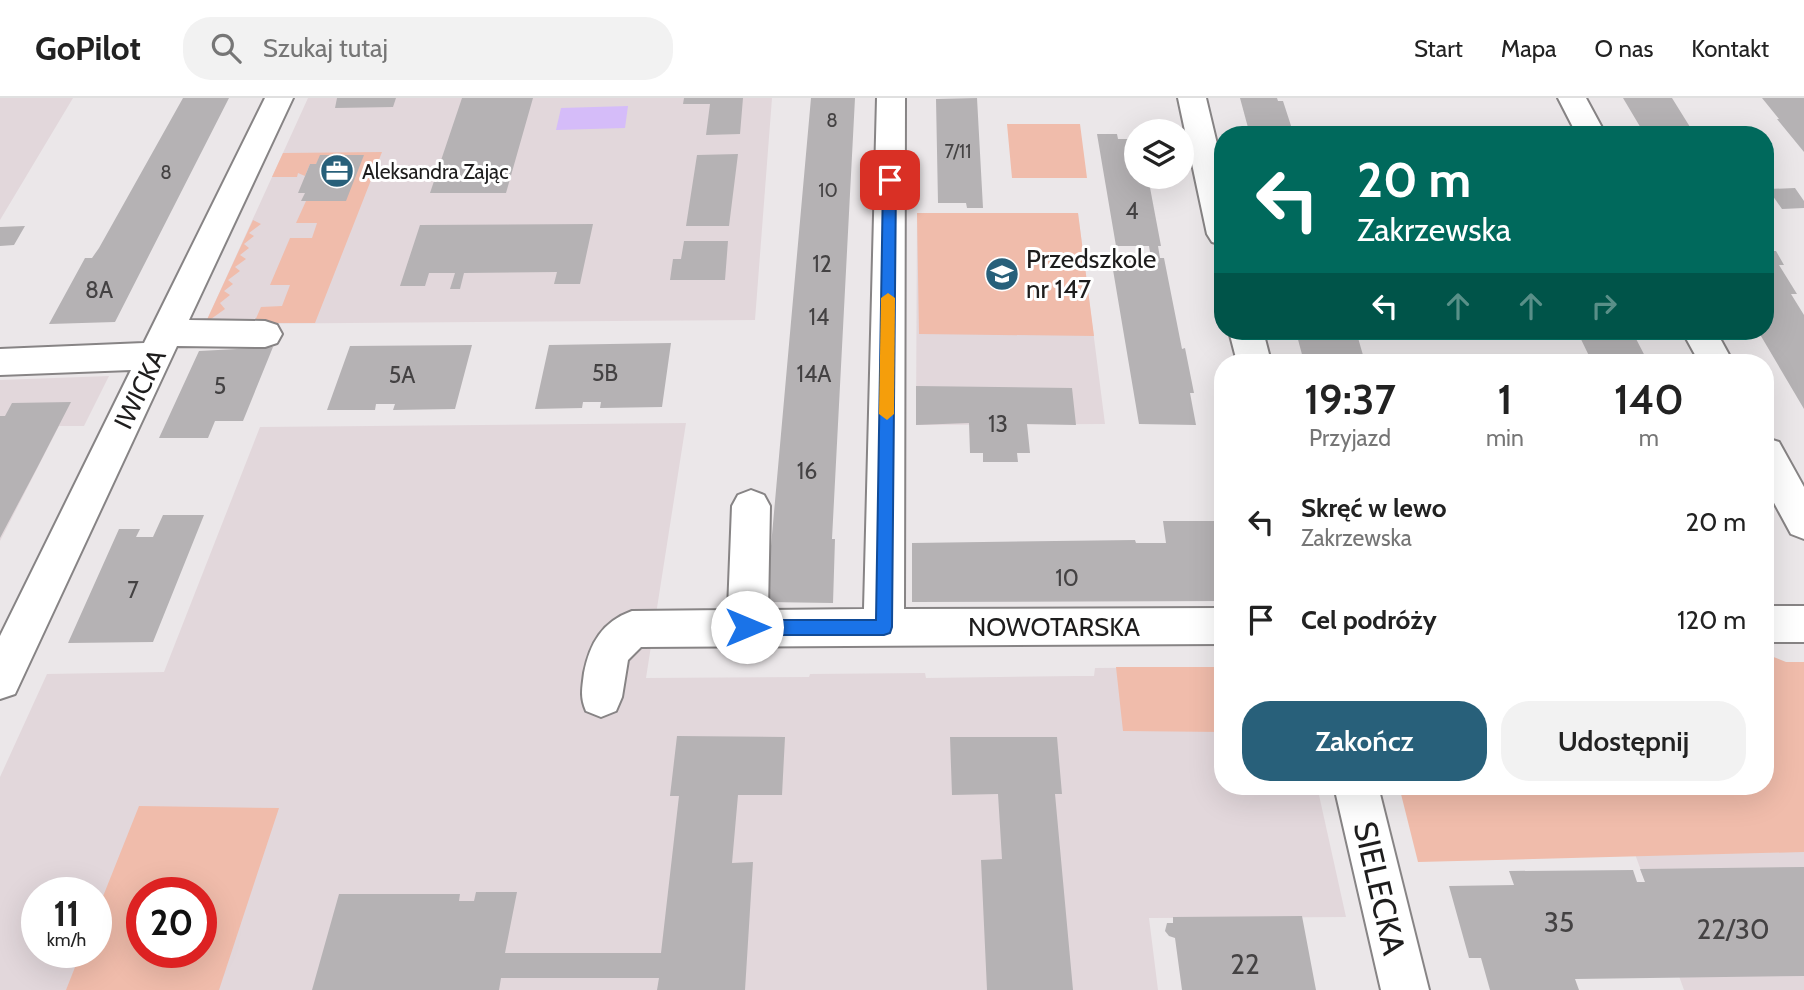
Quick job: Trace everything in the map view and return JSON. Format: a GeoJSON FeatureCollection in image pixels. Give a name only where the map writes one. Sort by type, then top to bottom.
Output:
{"type":"FeatureCollection","features":[{"type":"Feature","properties":{"kind":"street","name":"IWICKA"},"geometry":{"type":"LineString","coordinates":[[0,680],[279,98]]}},
{"type":"Feature","properties":{"kind":"street"},"geometry":{"type":"LineString","coordinates":[[884,627],[891,98]]}},
{"type":"Feature","properties":{"kind":"street"},"geometry":{"type":"LineString","coordinates":[[1192,98],[1214,195]]}},
{"type":"Feature","properties":{"kind":"street"},"geometry":{"type":"LineString","coordinates":[[1572,98],[1587,126]]}},
{"type":"Feature","properties":{"kind":"street"},"geometry":{"type":"LineString","coordinates":[[0,362],[265,334]]}},
{"type":"Feature","properties":{"kind":"street"},"geometry":{"type":"LineString","coordinates":[[1774,468],[1804,523]]}},
{"type":"Feature","properties":{"kind":"street"},"geometry":{"type":"LineString","coordinates":[[747,627],[751,506]]}},
{"type":"Feature","properties":{"kind":"street"},"geometry":{"type":"LineString","coordinates":[[1774,624],[1804,624]]}},
{"type":"Feature","properties":{"kind":"street","name":"NOWOTARSKA"},"geometry":{"type":"LineString","coordinates":[[601,697],[609,651],[632,629],[1214,626]]}},
{"type":"Feature","properties":{"kind":"street","name":"SIELECKA"},"geometry":{"type":"LineString","coordinates":[[1358,795],[1405,990]]}},
{"type":"Feature","properties":{"kind":"shaded area"},"geometry":{"type":"Polygon","coordinates":[[[0,98],[73,98],[0,220],[0,98]]]}},
{"type":"Feature","properties":{"kind":"shaded area"},"geometry":{"type":"Polygon","coordinates":[[[308,98],[772,98],[755,320],[205,324],[308,98]]]}},
{"type":"Feature","properties":{"kind":"shaded area"},"geometry":{"type":"Polygon","coordinates":[[[628,106],[625,128],[556,130],[561,108],[628,106]]]}},
{"type":"Feature","properties":{"kind":"shaded area"},"geometry":{"type":"Polygon","coordinates":[[[1007,124],[1080,124],[1087,178],[1012,178],[1007,124]]]}},
{"type":"Feature","properties":{"kind":"shaded area"},"geometry":{"type":"Polygon","coordinates":[[[382,152],[315,323],[254,323],[261,307],[282,306],[290,285],[270,285],[290,238],[312,238],[317,223],[296,223],[306,201],[364,155],[321,155],[316,164],[310,164],[305,176],[298,173],[297,177],[272,177],[283,153],[382,152]]]}},
{"type":"Feature","properties":{"kind":"shaded area","name":"Przedszkole nr 147"},"geometry":{"type":"Polygon","coordinates":[[[917,213],[1078,213],[1105,424],[916,425],[917,213]]]}},
{"type":"Feature","properties":{"kind":"shaded area"},"geometry":{"type":"Polygon","coordinates":[[[917,213],[1078,213],[1094,336],[919,334],[917,213]]]}},
{"type":"Feature","properties":{"kind":"shaded area"},"geometry":{"type":"Polygon","coordinates":[[[253,220],[261,224],[249,233],[254,236],[244,244],[249,248],[240,255],[246,259],[235,267],[240,271],[228,280],[233,284],[224,291],[230,295],[220,303],[225,309],[211,319],[215,323],[205,324],[253,220]]]}},
{"type":"Feature","properties":{"kind":"shaded area"},"geometry":{"type":"Polygon","coordinates":[[[109,376],[84,426],[59,426],[0,541],[0,380],[109,376]]]}},
{"type":"Feature","properties":{"kind":"shaded area"},"geometry":{"type":"Polygon","coordinates":[[[686,423],[646,678],[925,673],[926,678],[1094,676],[1095,668],[1214,667],[1214,795],[1319,795],[1346,917],[1149,918],[1158,990],[0,990],[0,777],[47,674],[164,672],[260,427],[686,423]]]}},
{"type":"Feature","properties":{"kind":"shaded area"},"geometry":{"type":"Polygon","coordinates":[[[1774,657],[1786,662],[1804,662],[1804,852],[1418,862],[1401,795],[1774,795],[1774,657]]]}},
{"type":"Feature","properties":{"kind":"shaded area"},"geometry":{"type":"Polygon","coordinates":[[[1116,667],[1214,667],[1214,732],[1123,731],[1116,667]]]}},
{"type":"Feature","properties":{"kind":"shaded area"},"geometry":{"type":"Polygon","coordinates":[[[139,806],[279,808],[219,990],[66,990],[75,968],[112,968],[111,877],[139,806]]]}},
{"type":"Feature","properties":{"kind":"shaded area"},"geometry":{"type":"Polygon","coordinates":[[[1804,851],[1804,990],[1684,990],[1635,854],[1804,851]]]}},
{"type":"Feature","properties":{"kind":"building"},"geometry":{"type":"Polygon","coordinates":[[[183,98],[229,98],[115,322],[49,324],[85,258],[92,258],[99,248],[183,98]]]}},
{"type":"Feature","properties":{"kind":"building"},"geometry":{"type":"Polygon","coordinates":[[[337,98],[396,98],[393,107],[335,108],[337,98]]]}},
{"type":"Feature","properties":{"kind":"building"},"geometry":{"type":"Polygon","coordinates":[[[462,98],[533,98],[506,193],[430,193],[462,98]]]}},
{"type":"Feature","properties":{"kind":"building"},"geometry":{"type":"Polygon","coordinates":[[[684,98],[743,98],[740,134],[706,135],[710,104],[683,104],[684,98]]]}},
{"type":"Feature","properties":{"kind":"building"},"geometry":{"type":"Polygon","coordinates":[[[811,98],[855,98],[832,539],[835,539],[833,603],[766,602],[811,98]]]}},
{"type":"Feature","properties":{"kind":"building"},"geometry":{"type":"Polygon","coordinates":[[[977,98],[983,208],[967,208],[966,203],[938,203],[936,99],[977,98]]]}},
{"type":"Feature","properties":{"kind":"building"},"geometry":{"type":"Polygon","coordinates":[[[1240,98],[1277,98],[1278,101],[1283,101],[1291,126],[1248,126],[1240,98]]]}},
{"type":"Feature","properties":{"kind":"building"},"geometry":{"type":"Polygon","coordinates":[[[1623,98],[1672,98],[1689,126],[1640,126],[1623,98]]]}},
{"type":"Feature","properties":{"kind":"building"},"geometry":{"type":"Polygon","coordinates":[[[1762,98],[1804,98],[1804,152],[1777,119],[1762,98]]]}},
{"type":"Feature","properties":{"kind":"building"},"geometry":{"type":"Polygon","coordinates":[[[1097,134],[1117,134],[1118,139],[1124,139],[1124,189],[1150,189],[1161,246],[1158,246],[1160,258],[1164,258],[1182,349],[1185,348],[1194,393],[1190,393],[1196,425],[1139,424],[1111,258],[1151,258],[1149,246],[1116,246],[1097,134]]]}},
{"type":"Feature","properties":{"kind":"building"},"geometry":{"type":"Polygon","coordinates":[[[738,154],[729,226],[686,226],[697,155],[738,154]]]}},
{"type":"Feature","properties":{"kind":"building"},"geometry":{"type":"Polygon","coordinates":[[[320,155],[364,155],[346,201],[301,201],[305,193],[298,193],[310,164],[316,164],[320,155]]]}},
{"type":"Feature","properties":{"kind":"building"},"geometry":{"type":"Polygon","coordinates":[[[1795,188],[1804,201],[1804,208],[1782,209],[1774,198],[1774,189],[1795,188]]]}},
{"type":"Feature","properties":{"kind":"building"},"geometry":{"type":"Polygon","coordinates":[[[593,224],[580,284],[554,284],[557,272],[464,273],[460,289],[450,289],[455,273],[429,273],[425,286],[400,286],[420,225],[593,224]]]}},
{"type":"Feature","properties":{"kind":"building"},"geometry":{"type":"Polygon","coordinates":[[[25,226],[14,245],[0,246],[0,227],[25,226]]]}},
{"type":"Feature","properties":{"kind":"building"},"geometry":{"type":"Polygon","coordinates":[[[684,241],[728,241],[725,280],[670,280],[673,259],[681,259],[684,241]]]}},
{"type":"Feature","properties":{"kind":"building"},"geometry":{"type":"Polygon","coordinates":[[[1776,251],[1784,265],[1779,265],[1797,294],[1791,294],[1804,315],[1804,409],[1763,340],[1774,340],[1776,251]]]}},
{"type":"Feature","properties":{"kind":"building"},"geometry":{"type":"Polygon","coordinates":[[[1298,340],[1359,340],[1363,354],[1302,354],[1298,340]]]}},
{"type":"Feature","properties":{"kind":"building"},"geometry":{"type":"Polygon","coordinates":[[[1581,340],[1637,340],[1644,354],[1588,354],[1581,340]]]}},
{"type":"Feature","properties":{"kind":"building"},"geometry":{"type":"Polygon","coordinates":[[[671,343],[662,407],[600,408],[601,402],[583,402],[582,408],[535,409],[549,345],[671,343]]]}},
{"type":"Feature","properties":{"kind":"building"},"geometry":{"type":"Polygon","coordinates":[[[472,345],[455,409],[393,410],[395,404],[376,404],[375,410],[327,410],[350,346],[472,345]]]}},
{"type":"Feature","properties":{"kind":"building"},"geometry":{"type":"Polygon","coordinates":[[[273,347],[243,421],[215,421],[208,438],[159,438],[199,351],[273,347]]]}},
{"type":"Feature","properties":{"kind":"building"},"geometry":{"type":"Polygon","coordinates":[[[916,386],[1072,388],[1076,425],[1027,424],[1030,453],[1017,453],[1018,462],[983,462],[983,453],[970,453],[969,423],[916,425],[916,386]]]}},
{"type":"Feature","properties":{"kind":"building"},"geometry":{"type":"Polygon","coordinates":[[[71,402],[0,538],[0,416],[5,416],[12,403],[71,402]]]}},
{"type":"Feature","properties":{"kind":"building"},"geometry":{"type":"Polygon","coordinates":[[[163,515],[204,515],[153,642],[68,643],[119,529],[140,529],[136,537],[153,537],[163,515]]]}},
{"type":"Feature","properties":{"kind":"building"},"geometry":{"type":"Polygon","coordinates":[[[1163,521],[1214,521],[1214,601],[912,602],[912,543],[1135,540],[1136,543],[1166,543],[1163,521]]]}},
{"type":"Feature","properties":{"kind":"building"},"geometry":{"type":"Polygon","coordinates":[[[677,736],[785,737],[782,795],[738,795],[732,863],[753,862],[745,990],[657,990],[659,978],[501,978],[499,990],[312,990],[339,894],[460,894],[459,901],[474,901],[476,892],[517,892],[505,953],[661,953],[679,796],[670,796],[677,736]]]}},
{"type":"Feature","properties":{"kind":"building"},"geometry":{"type":"Polygon","coordinates":[[[950,737],[1057,737],[1062,794],[1055,794],[1073,990],[987,990],[981,860],[1002,859],[998,794],[952,795],[950,737]]]}},
{"type":"Feature","properties":{"kind":"building"},"geometry":{"type":"Polygon","coordinates":[[[1804,867],[1804,976],[1575,979],[1579,990],[1490,990],[1481,958],[1469,958],[1449,886],[1514,885],[1509,871],[1633,870],[1637,882],[1645,882],[1640,869],[1804,867]]]}},
{"type":"Feature","properties":{"kind":"building"},"geometry":{"type":"Polygon","coordinates":[[[1302,916],[1316,990],[1182,990],[1175,938],[1165,931],[1167,923],[1173,923],[1173,917],[1302,916]]]}},
{"type":"Feature","properties":{"kind":"slow traffic"},"geometry":{"type":"LineString","coordinates":[[887,414],[888,298]]}},
{"type":"Feature","properties":{"kind":"place","name":"Aleksandra Zając"},"geometry":{"type":"Point","coordinates":[337,171]}},
{"type":"Feature","properties":{"kind":"place","name":"Przedszkole nr 147"},"geometry":{"type":"Point","coordinates":[1002,274]}},
{"type":"Feature","properties":{"kind":"route"},"geometry":{"type":"LineString","coordinates":[[747,627],[884,627],[890,180]]}}]}
